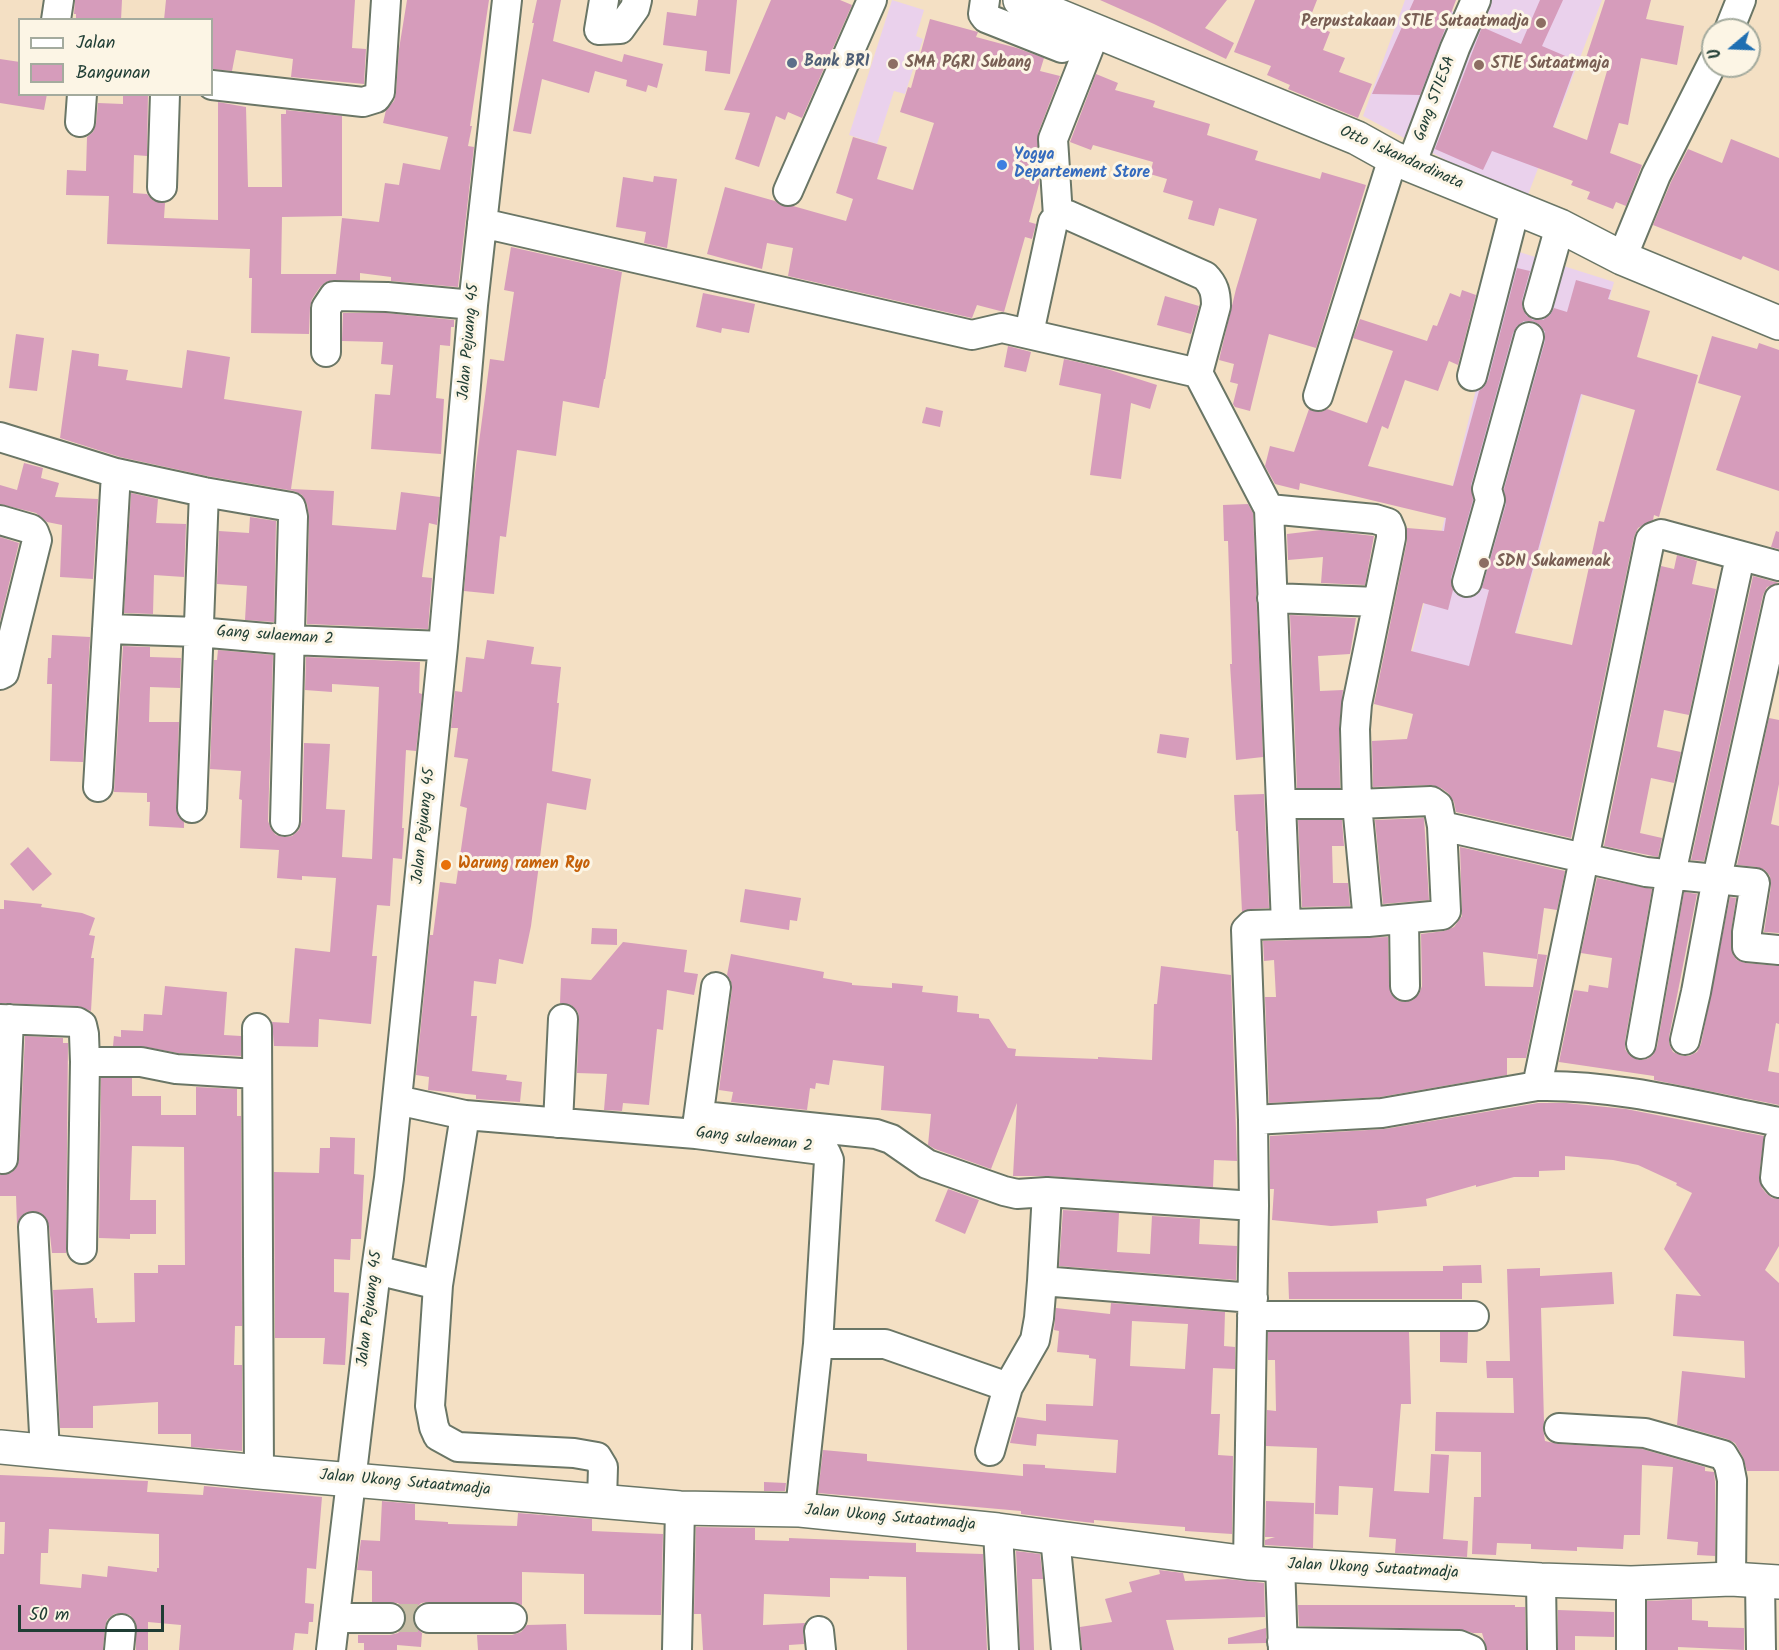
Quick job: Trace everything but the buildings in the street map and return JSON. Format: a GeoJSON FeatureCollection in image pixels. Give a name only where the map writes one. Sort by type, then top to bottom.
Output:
{"type":"FeatureCollection","features":[{"type":"Feature","properties":{"kind":"main road","name":"Otto Iskandardinata"},"geometry":{"type":"LineString","coordinates":[[1020,0],[1357,138],[1402,161],[1560,226],[1622,258],[1779,323]]}},
{"type":"Feature","properties":{"kind":"main road","name":"Jalan Ukong Sutaatmadja"},"geometry":{"type":"LineString","coordinates":[[0,1447],[680,1508],[800,1510],[998,1530],[1248,1563],[1541,1580],[1631,1583],[1757,1581]]}},
{"type":"Feature","properties":{"kind":"street"},"geometry":{"type":"LineString","coordinates":[[56,18],[59,0]]}},
{"type":"Feature","properties":{"kind":"street"},"geometry":{"type":"LineString","coordinates":[[213,85],[363,102],[376,98],[380,92],[386,0]]}},
{"type":"Feature","properties":{"kind":"street","name":"Jalan Pejuang 45"},"geometry":{"type":"LineString","coordinates":[[331,1650],[375,1270],[390,1178],[443,646],[473,305],[507,0]]}},
{"type":"Feature","properties":{"kind":"street"},"geometry":{"type":"LineString","coordinates":[[604,0],[600,30],[620,29],[635,8],[637,0]]}},
{"type":"Feature","properties":{"kind":"street"},"geometry":{"type":"LineString","coordinates":[[788,191],[872,0]]}},
{"type":"Feature","properties":{"kind":"street"},"geometry":{"type":"LineString","coordinates":[[985,0],[983,14],[986,18],[1062,48],[1089,27]]}},
{"type":"Feature","properties":{"kind":"street","name":"Gang STIESA"},"geometry":{"type":"LineString","coordinates":[[1318,396],[1402,161],[1476,0]]}},
{"type":"Feature","properties":{"kind":"street"},"geometry":{"type":"LineString","coordinates":[[1734,18],[1741,0]]}},
{"type":"Feature","properties":{"kind":"street"},"geometry":{"type":"LineString","coordinates":[[1029,333],[1053,222],[1058,216],[1053,139],[1089,27]]}},
{"type":"Feature","properties":{"kind":"street"},"geometry":{"type":"LineString","coordinates":[[1622,258],[1656,175],[1705,78]]}},
{"type":"Feature","properties":{"kind":"street"},"geometry":{"type":"LineString","coordinates":[[162,187],[165,96]]}},
{"type":"Feature","properties":{"kind":"street"},"geometry":{"type":"LineString","coordinates":[[1472,376],[1515,209]]}},
{"type":"Feature","properties":{"kind":"street"},"geometry":{"type":"LineString","coordinates":[[1058,216],[1068,215],[1205,276],[1210,281],[1216,295],[1216,306],[1198,373],[1269,509],[1286,924]]}},
{"type":"Feature","properties":{"kind":"street"},"geometry":{"type":"LineString","coordinates":[[482,223],[972,335],[1002,328],[1198,373]]}},
{"type":"Feature","properties":{"kind":"street"},"geometry":{"type":"LineString","coordinates":[[1538,304],[1560,226]]}},
{"type":"Feature","properties":{"kind":"street"},"geometry":{"type":"LineString","coordinates":[[326,352],[326,308],[334,296],[387,297],[473,305]]}},
{"type":"Feature","properties":{"kind":"street"},"geometry":{"type":"LineString","coordinates":[[1467,582],[1490,500],[1487,489],[1529,337]]}},
{"type":"Feature","properties":{"kind":"street"},"geometry":{"type":"LineString","coordinates":[[0,437],[116,473],[204,492],[291,507],[293,517],[285,821]]}},
{"type":"Feature","properties":{"kind":"street"},"geometry":{"type":"LineString","coordinates":[[98,787],[116,473]]}},
{"type":"Feature","properties":{"kind":"street"},"geometry":{"type":"LineString","coordinates":[[192,808],[204,492]]}},
{"type":"Feature","properties":{"kind":"street"},"geometry":{"type":"LineString","coordinates":[[1269,509],[1375,519],[1388,524],[1391,530],[1392,538],[1357,704],[1355,729],[1357,804],[1368,922]]}},
{"type":"Feature","properties":{"kind":"street"},"geometry":{"type":"LineString","coordinates":[[0,521],[31,529],[37,540],[4,673],[0,675]]}},
{"type":"Feature","properties":{"kind":"street"},"geometry":{"type":"LineString","coordinates":[[1537,1086],[1650,540],[1660,534],[1779,566]]}},
{"type":"Feature","properties":{"kind":"street"},"geometry":{"type":"LineString","coordinates":[[1641,1044],[1671,874],[1740,557]]}},
{"type":"Feature","properties":{"kind":"street"},"geometry":{"type":"LineString","coordinates":[[1272,598],[1378,602]]}},
{"type":"Feature","properties":{"kind":"street"},"geometry":{"type":"LineString","coordinates":[[1685,1040],[1716,878],[1779,599]]}},
{"type":"Feature","properties":{"kind":"street","name":"Gang sulaeman 2"},"geometry":{"type":"LineString","coordinates":[[107,629],[443,646]]}},
{"type":"Feature","properties":{"kind":"street"},"geometry":{"type":"LineString","coordinates":[[1248,1563],[1254,1206],[1246,930],[1251,925],[1404,920],[1445,914],[1442,826],[1438,806],[1431,801],[1281,804]]}},
{"type":"Feature","properties":{"kind":"street"},"geometry":{"type":"LineString","coordinates":[[1442,826],[1646,872],[1755,883],[1747,932],[1747,947],[1779,950]]}},
{"type":"Feature","properties":{"kind":"street"},"geometry":{"type":"LineString","coordinates":[[1404,920],[1405,986]]}},
{"type":"Feature","properties":{"kind":"street"},"geometry":{"type":"LineString","coordinates":[[716,987],[697,1125],[876,1134],[891,1138],[927,1164],[999,1190],[1017,1194],[1047,1192],[1254,1206]]}},
{"type":"Feature","properties":{"kind":"street"},"geometry":{"type":"LineString","coordinates":[[3,1159],[4,1019],[77,1022],[82,1025],[84,1034],[85,1062],[82,1249]]}},
{"type":"Feature","properties":{"kind":"street"},"geometry":{"type":"LineString","coordinates":[[558,1123],[563,1019]]}},
{"type":"Feature","properties":{"kind":"street"},"geometry":{"type":"LineString","coordinates":[[256,1028],[259,1472]]}},
{"type":"Feature","properties":{"kind":"street"},"geometry":{"type":"LineString","coordinates":[[85,1062],[141,1062],[176,1069],[257,1074]]}},
{"type":"Feature","properties":{"kind":"street"},"geometry":{"type":"LineString","coordinates":[[1253,1120],[1382,1113],[1537,1086],[1559,1085],[1650,1096],[1779,1122]]}},
{"type":"Feature","properties":{"kind":"street","name":"Gang sulaeman 2"},"geometry":{"type":"LineString","coordinates":[[397,1100],[465,1115],[558,1123],[697,1125],[821,1149],[826,1154],[829,1160],[818,1344],[800,1510]]}},
{"type":"Feature","properties":{"kind":"street"},"geometry":{"type":"LineString","coordinates":[[465,1115],[438,1285],[430,1406],[434,1427],[438,1436],[458,1447],[574,1453],[597,1457],[603,1467],[602,1500]]}},
{"type":"Feature","properties":{"kind":"street"},"geometry":{"type":"LineString","coordinates":[[1779,1141],[1775,1178],[1779,1183]]}},
{"type":"Feature","properties":{"kind":"street"},"geometry":{"type":"LineString","coordinates":[[990,1451],[1008,1387],[1035,1340],[1042,1281],[1047,1192]]}},
{"type":"Feature","properties":{"kind":"street"},"geometry":{"type":"LineString","coordinates":[[33,1227],[45,1452]]}},
{"type":"Feature","properties":{"kind":"street"},"geometry":{"type":"LineString","coordinates":[[375,1270],[438,1285]]}},
{"type":"Feature","properties":{"kind":"street"},"geometry":{"type":"LineString","coordinates":[[1042,1281],[1252,1307],[1474,1316]]}},
{"type":"Feature","properties":{"kind":"street"},"geometry":{"type":"LineString","coordinates":[[818,1344],[885,1344],[1008,1387]]}},
{"type":"Feature","properties":{"kind":"street"},"geometry":{"type":"LineString","coordinates":[[1558,1428],[1646,1433],[1723,1455],[1729,1466],[1757,1581],[1761,1650]]}},
{"type":"Feature","properties":{"kind":"street"},"geometry":{"type":"LineString","coordinates":[[678,1650],[680,1508]]}},
{"type":"Feature","properties":{"kind":"street"},"geometry":{"type":"LineString","coordinates":[[998,1530],[1004,1650]]}},
{"type":"Feature","properties":{"kind":"street"},"geometry":{"type":"LineString","coordinates":[[1054,1537],[1066,1650]]}},
{"type":"Feature","properties":{"kind":"street"},"geometry":{"type":"LineString","coordinates":[[1280,1564],[1282,1646],[1459,1645],[1470,1650]]}},
{"type":"Feature","properties":{"kind":"street"},"geometry":{"type":"LineString","coordinates":[[1541,1580],[1542,1650]]}},
{"type":"Feature","properties":{"kind":"street"},"geometry":{"type":"LineString","coordinates":[[1631,1583],[1631,1650]]}},
{"type":"Feature","properties":{"kind":"street"},"geometry":{"type":"LineString","coordinates":[[334,1618],[390,1618]]}},
{"type":"Feature","properties":{"kind":"street"},"geometry":{"type":"LineString","coordinates":[[429,1618],[512,1618]]}},
{"type":"Feature","properties":{"kind":"shaded area","name":"SMA PGRI Subang"},"geometry":{"type":"Polygon","coordinates":[[[892,0],[924,10],[916,36],[923,39],[905,94],[894,91],[877,144],[849,135],[892,0]]]}},
{"type":"Feature","properties":{"kind":"shaded area","name":"STIE Sutaatmaja"},"geometry":{"type":"Polygon","coordinates":[[[1405,0],[1417,0],[1461,14],[1469,0],[1602,0],[1526,200],[1485,181],[1363,116],[1405,0]]]}},
{"type":"Feature","properties":{"kind":"shaded area","name":"SDN Sukamenak"},"geometry":{"type":"Polygon","coordinates":[[[1510,249],[1614,282],[1512,647],[1399,707],[1510,249]]]}},
{"type":"Feature","properties":{"kind":"tunnel"},"geometry":{"type":"LineString","coordinates":[[390,1618],[429,1618]]}},
{"type":"Feature","properties":{"kind":"place","name":"Perpustakaan STIE Sutaatmadja"},"geometry":{"type":"Point","coordinates":[1541,23]}},
{"type":"Feature","properties":{"kind":"place","name":"Bank BRI"},"geometry":{"type":"Point","coordinates":[792,63]}},
{"type":"Feature","properties":{"kind":"place","name":"SMA PGRI Subang"},"geometry":{"type":"Point","coordinates":[893,64]}},
{"type":"Feature","properties":{"kind":"place","name":"STIE Sutaatmaja"},"geometry":{"type":"Point","coordinates":[1479,65]}},
{"type":"Feature","properties":{"kind":"place","name":"Yogya Departement Store"},"geometry":{"type":"Point","coordinates":[1002,165]}},
{"type":"Feature","properties":{"kind":"place","name":"SDN Sukamenak"},"geometry":{"type":"Point","coordinates":[1484,563]}},
{"type":"Feature","properties":{"kind":"place","name":"Warung ramen Ryo"},"geometry":{"type":"Point","coordinates":[446,865]}}]}
